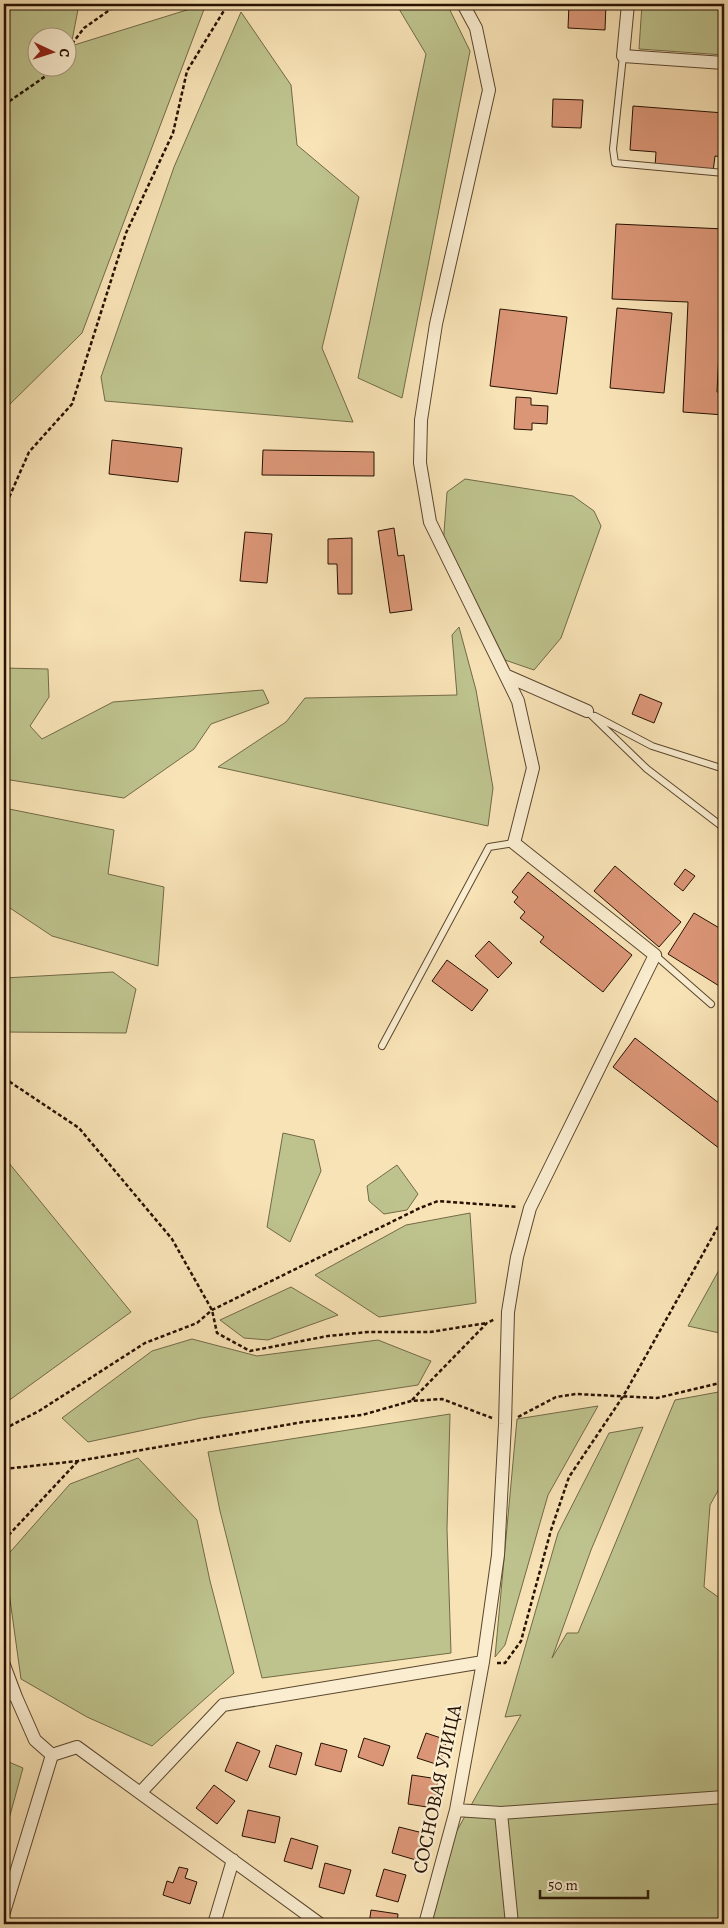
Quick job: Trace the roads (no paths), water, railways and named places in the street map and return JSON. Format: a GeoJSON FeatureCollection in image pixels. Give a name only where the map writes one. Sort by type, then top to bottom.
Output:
{"type":"FeatureCollection","features":[{"type":"Feature","properties":{"kind":"street"},"geometry":{"type":"LineString","coordinates":[[463,4],[476,28],[490,90],[436,324],[421,420],[420,463],[430,522],[518,701],[532,768],[514,843],[655,955]]}},
{"type":"Feature","properties":{"kind":"street"},"geometry":{"type":"LineString","coordinates":[[628,4],[623,56],[724,63]]}},
{"type":"Feature","properties":{"kind":"street"},"geometry":{"type":"LineString","coordinates":[[507,676],[587,711]]}},
{"type":"Feature","properties":{"kind":"street","name":"СОСНОВАЯ УЛИЦА"},"geometry":{"type":"LineString","coordinates":[[425,1924],[456,1810],[483,1662],[498,1555],[505,1424],[508,1312],[517,1257],[530,1208],[655,955]]}},
{"type":"Feature","properties":{"kind":"street"},"geometry":{"type":"LineString","coordinates":[[140,1793],[223,1705],[483,1662]]}},
{"type":"Feature","properties":{"kind":"street"},"geometry":{"type":"LineString","coordinates":[[4,1665],[35,1740],[52,1755]]}},
{"type":"Feature","properties":{"kind":"street"},"geometry":{"type":"LineString","coordinates":[[4,1689],[16,1696]]}},
{"type":"Feature","properties":{"kind":"street"},"geometry":{"type":"LineString","coordinates":[[52,1755],[77,1747],[320,1924]]}},
{"type":"Feature","properties":{"kind":"street"},"geometry":{"type":"LineString","coordinates":[[4,1912],[52,1755]]}},
{"type":"Feature","properties":{"kind":"street"},"geometry":{"type":"LineString","coordinates":[[456,1810],[501,1813],[724,1797]]}},
{"type":"Feature","properties":{"kind":"street"},"geometry":{"type":"LineString","coordinates":[[501,1813],[512,1924]]}},
{"type":"Feature","properties":{"kind":"street"},"geometry":{"type":"LineString","coordinates":[[214,1924],[232,1860]]}},
{"type":"Feature","properties":{"kind":"lane"},"geometry":{"type":"LineString","coordinates":[[623,56],[613,149],[615,163],[724,173]]}},
{"type":"Feature","properties":{"kind":"lane"},"geometry":{"type":"LineString","coordinates":[[587,711],[652,746],[724,769]]}},
{"type":"Feature","properties":{"kind":"lane"},"geometry":{"type":"LineString","coordinates":[[587,711],[647,769],[724,828]]}},
{"type":"Feature","properties":{"kind":"lane"},"geometry":{"type":"LineString","coordinates":[[382,1046],[489,847],[514,843]]}},
{"type":"Feature","properties":{"kind":"lane"},"geometry":{"type":"LineString","coordinates":[[655,955],[711,1004]]}}]}
